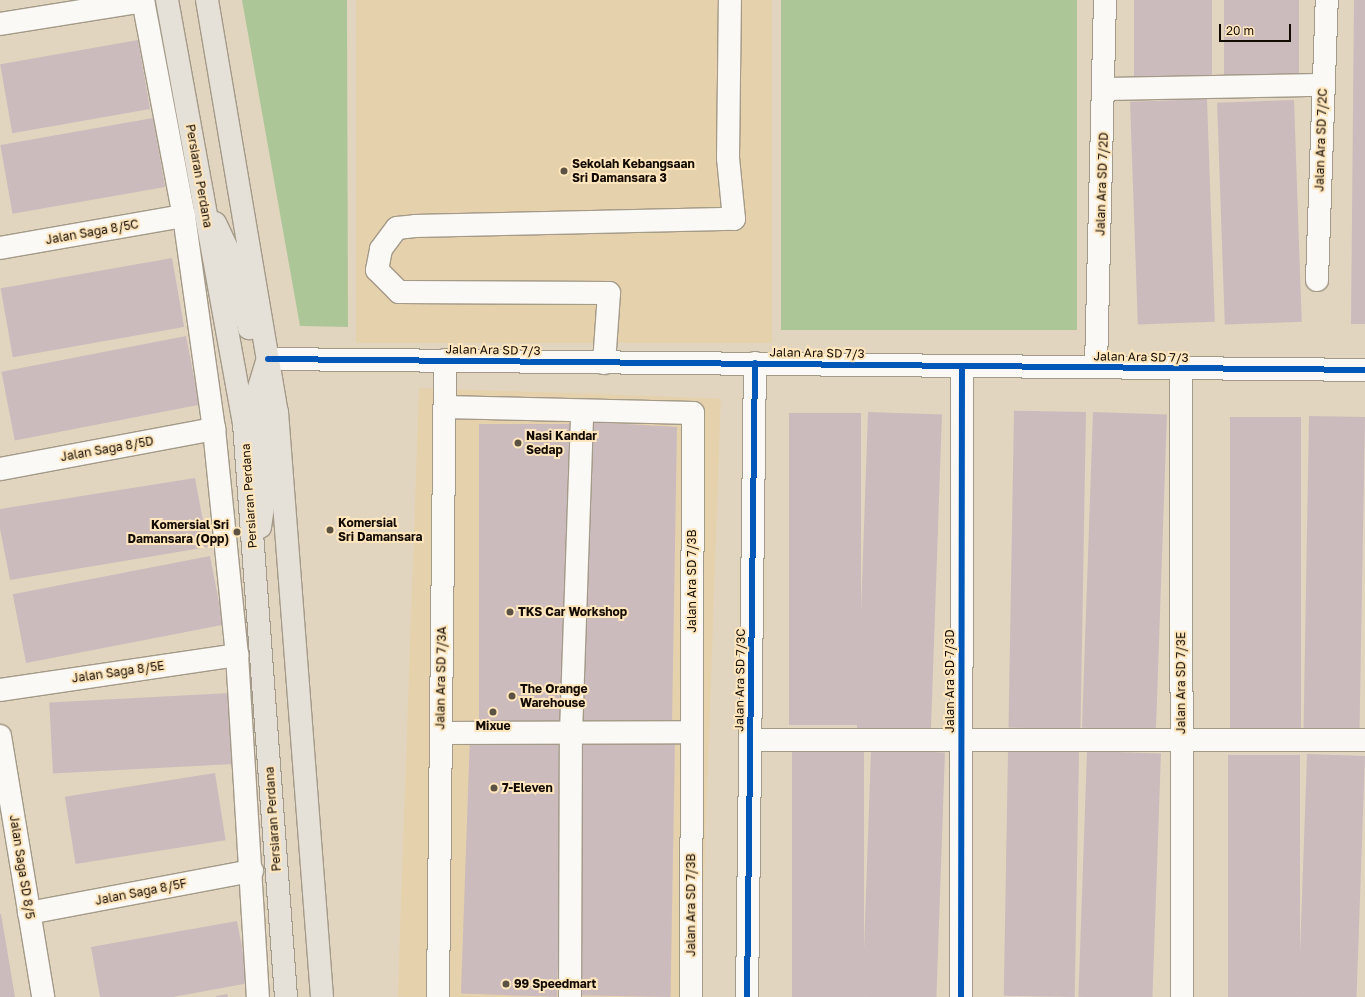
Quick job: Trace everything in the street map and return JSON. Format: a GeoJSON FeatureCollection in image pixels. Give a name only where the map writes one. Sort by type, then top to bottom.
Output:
{"type":"FeatureCollection","features":[{"type":"Feature","properties":{"kind":"main road","name":"Persiaran Perdana"},"geometry":{"type":"LineString","coordinates":[[167,0],[244,424],[286,997]]}},
{"type":"Feature","properties":{"kind":"main road"},"geometry":{"type":"LineString","coordinates":[[206,0],[277,412],[322,997]]}},
{"type":"Feature","properties":{"kind":"main road"},"geometry":{"type":"LineString","coordinates":[[203,198],[234,263],[250,334],[268,359]]}},
{"type":"Feature","properties":{"kind":"main road"},"geometry":{"type":"LineString","coordinates":[[254,561],[266,487],[258,391],[268,359]]}},
{"type":"Feature","properties":{"kind":"street"},"geometry":{"type":"LineString","coordinates":[[0,24],[143,0],[184,216],[214,429],[237,655],[252,871],[258,997]]}},
{"type":"Feature","properties":{"kind":"street"},"geometry":{"type":"LineString","coordinates":[[604,363],[610,293],[399,292],[377,270],[381,249],[396,228],[415,226],[734,219],[728,158],[730,0]]}},
{"type":"Feature","properties":{"kind":"street","name":"Jalan Ara SD 7/2D"},"geometry":{"type":"LineString","coordinates":[[1096,367],[1105,88],[1106,0]]}},
{"type":"Feature","properties":{"kind":"street","name":"Jalan Ara SD 7/2C"},"geometry":{"type":"LineString","coordinates":[[1317,280],[1322,85],[1327,0]]}},
{"type":"Feature","properties":{"kind":"street"},"geometry":{"type":"LineString","coordinates":[[1105,88],[1322,85]]}},
{"type":"Feature","properties":{"kind":"street","name":"Jalan Saga 8/5C"},"geometry":{"type":"LineString","coordinates":[[0,248],[184,216]]}},
{"type":"Feature","properties":{"kind":"street","name":"Jalan Ara SD 7/3"},"geometry":{"type":"LineString","coordinates":[[268,359],[1365,370]]}},
{"type":"Feature","properties":{"kind":"street","name":"Jalan Ara SD 7/3A"},"geometry":{"type":"LineString","coordinates":[[438,997],[445,360]]}},
{"type":"Feature","properties":{"kind":"street","name":"Jalan Ara SD 7/3C"},"geometry":{"type":"LineString","coordinates":[[747,997],[755,363]]}},
{"type":"Feature","properties":{"kind":"street","name":"Jalan Ara SD 7/3D"},"geometry":{"type":"LineString","coordinates":[[961,997],[962,366]]}},
{"type":"Feature","properties":{"kind":"street","name":"Jalan Ara SD 7/3E"},"geometry":{"type":"LineString","coordinates":[[1181,368],[1182,997]]}},
{"type":"Feature","properties":{"kind":"street","name":"Jalan Ara SD 7/3B"},"geometry":{"type":"LineString","coordinates":[[444,407],[693,413],[691,997]]}},
{"type":"Feature","properties":{"kind":"street"},"geometry":{"type":"LineString","coordinates":[[570,997],[571,733],[582,411]]}},
{"type":"Feature","properties":{"kind":"street","name":"Jalan Saga 8/5D"},"geometry":{"type":"LineString","coordinates":[[0,468],[214,429]]}},
{"type":"Feature","properties":{"kind":"street","name":"Jalan Saga 8/5E"},"geometry":{"type":"LineString","coordinates":[[0,690],[237,655]]}},
{"type":"Feature","properties":{"kind":"street"},"geometry":{"type":"LineString","coordinates":[[441,734],[691,732]]}},
{"type":"Feature","properties":{"kind":"street","name":"Jalan Saga SD 8/5"},"geometry":{"type":"LineString","coordinates":[[0,736],[43,997]]}},
{"type":"Feature","properties":{"kind":"street"},"geometry":{"type":"LineString","coordinates":[[750,740],[961,737],[1365,740]]}},
{"type":"Feature","properties":{"kind":"street","name":"Jalan Saga 8/5F"},"geometry":{"type":"LineString","coordinates":[[29,913],[252,871]]}},
{"type":"Feature","properties":{"kind":"shaded area","name":"Sekolah Kebangsaan Sri Damansara 3"},"geometry":{"type":"Polygon","coordinates":[[[356,0],[772,0],[772,343],[356,343],[356,0]]]}},
{"type":"Feature","properties":{"kind":"shaded area"},"geometry":{"type":"Polygon","coordinates":[[[419,388],[721,399],[700,997],[398,997],[419,388]]]}},
{"type":"Feature","properties":{"kind":"green space"},"geometry":{"type":"Polygon","coordinates":[[[242,0],[347,0],[348,327],[300,326],[242,0]]]}},
{"type":"Feature","properties":{"kind":"green space"},"geometry":{"type":"Polygon","coordinates":[[[781,0],[1077,0],[1077,330],[781,330],[781,0]]]}},
{"type":"Feature","properties":{"kind":"building"},"geometry":{"type":"Polygon","coordinates":[[[1134,0],[1212,0],[1212,78],[1134,78],[1134,0]]]}},
{"type":"Feature","properties":{"kind":"building"},"geometry":{"type":"Polygon","coordinates":[[[1224,0],[1299,0],[1299,79],[1224,79],[1224,0]]]}},
{"type":"Feature","properties":{"kind":"building"},"geometry":{"type":"Polygon","coordinates":[[[1354,0],[1365,0],[1365,324],[1351,324],[1354,0]]]}},
{"type":"Feature","properties":{"kind":"building"},"geometry":{"type":"Polygon","coordinates":[[[138,40],[150,109],[12,133],[0,64],[138,40]]]}},
{"type":"Feature","properties":{"kind":"building"},"geometry":{"type":"Polygon","coordinates":[[[1207,99],[1215,322],[1138,325],[1130,102],[1207,99]]]}},
{"type":"Feature","properties":{"kind":"building"},"geometry":{"type":"Polygon","coordinates":[[[1294,100],[1302,322],[1225,325],[1217,103],[1294,100]]]}},
{"type":"Feature","properties":{"kind":"building"},"geometry":{"type":"Polygon","coordinates":[[[153,118],[165,187],[13,214],[0,145],[153,118]]]}},
{"type":"Feature","properties":{"kind":"building"},"geometry":{"type":"Polygon","coordinates":[[[172,258],[184,327],[13,357],[1,288],[172,258]]]}},
{"type":"Feature","properties":{"kind":"building"},"geometry":{"type":"Polygon","coordinates":[[[186,336],[199,405],[15,441],[1,372],[186,336]]]}},
{"type":"Feature","properties":{"kind":"building"},"geometry":{"type":"Polygon","coordinates":[[[1014,411],[1086,412],[1080,729],[1008,728],[1014,411]]]}},
{"type":"Feature","properties":{"kind":"building"},"geometry":{"type":"Polygon","coordinates":[[[868,412],[942,415],[931,731],[857,729],[868,412]]]}},
{"type":"Feature","properties":{"kind":"building"},"geometry":{"type":"Polygon","coordinates":[[[1093,412],[1167,415],[1156,730],[1082,728],[1093,412]]]}},
{"type":"Feature","properties":{"kind":"building"},"geometry":{"type":"Polygon","coordinates":[[[789,413],[861,413],[861,725],[789,725],[789,413]]]}},
{"type":"Feature","properties":{"kind":"building"},"geometry":{"type":"Polygon","coordinates":[[[1309,416],[1365,417],[1359,733],[1303,732],[1309,416]]]}},
{"type":"Feature","properties":{"kind":"building"},"geometry":{"type":"Polygon","coordinates":[[[1230,417],[1301,417],[1301,729],[1230,729],[1230,417]]]}},
{"type":"Feature","properties":{"kind":"building"},"geometry":{"type":"Polygon","coordinates":[[[592,422],[677,427],[672,724],[576,730],[592,422]]]}},
{"type":"Feature","properties":{"kind":"building"},"geometry":{"type":"Polygon","coordinates":[[[479,424],[572,424],[572,728],[479,728],[479,424]]]}},
{"type":"Feature","properties":{"kind":"building"},"geometry":{"type":"Polygon","coordinates":[[[195,478],[208,547],[10,580],[0,529],[0,509],[195,478]]]}},
{"type":"Feature","properties":{"kind":"building"},"geometry":{"type":"Polygon","coordinates":[[[210,556],[223,625],[26,663],[13,594],[210,556]]]}},
{"type":"Feature","properties":{"kind":"building"},"geometry":{"type":"Polygon","coordinates":[[[230,693],[234,764],[53,773],[49,702],[230,693]]]}},
{"type":"Feature","properties":{"kind":"building"},"geometry":{"type":"Polygon","coordinates":[[[470,733],[566,736],[557,997],[461,993],[470,733]]]}},
{"type":"Feature","properties":{"kind":"building"},"geometry":{"type":"Polygon","coordinates":[[[582,739],[675,741],[671,997],[578,995],[582,739]]]}},
{"type":"Feature","properties":{"kind":"building"},"geometry":{"type":"Polygon","coordinates":[[[871,750],[945,753],[936,997],[862,997],[871,750]]]}},
{"type":"Feature","properties":{"kind":"building"},"geometry":{"type":"Polygon","coordinates":[[[792,751],[864,751],[864,997],[792,997],[792,751]]]}},
{"type":"Feature","properties":{"kind":"building"},"geometry":{"type":"Polygon","coordinates":[[[1008,751],[1079,752],[1075,997],[1004,996],[1008,751]]]}},
{"type":"Feature","properties":{"kind":"building"},"geometry":{"type":"Polygon","coordinates":[[[1087,751],[1161,754],[1152,997],[1078,997],[1087,751]]]}},
{"type":"Feature","properties":{"kind":"building"},"geometry":{"type":"Polygon","coordinates":[[[1307,754],[1365,756],[1357,997],[1299,997],[1307,754]]]}},
{"type":"Feature","properties":{"kind":"building"},"geometry":{"type":"Polygon","coordinates":[[[1228,755],[1300,755],[1300,997],[1228,997],[1228,755]]]}},
{"type":"Feature","properties":{"kind":"building"},"geometry":{"type":"Polygon","coordinates":[[[215,773],[226,840],[76,864],[65,797],[215,773]]]}},
{"type":"Feature","properties":{"kind":"building"},"geometry":{"type":"Polygon","coordinates":[[[1,914],[15,997],[0,997],[1,914]]]}},
{"type":"Feature","properties":{"kind":"building"},"geometry":{"type":"Polygon","coordinates":[[[237,921],[249,983],[173,997],[100,997],[91,947],[237,921]]]}},
{"type":"Feature","properties":{"kind":"building"},"geometry":{"type":"Polygon","coordinates":[[[227,994],[228,997],[216,997],[216,996],[227,994]]]}},
{"type":"Feature","properties":{"kind":"cycle path"},"geometry":{"type":"LineString","coordinates":[[268,359],[1365,370]]}},
{"type":"Feature","properties":{"kind":"cycle path"},"geometry":{"type":"LineString","coordinates":[[747,997],[755,363]]}},
{"type":"Feature","properties":{"kind":"cycle path"},"geometry":{"type":"LineString","coordinates":[[961,997],[962,366]]}},
{"type":"Feature","properties":{"kind":"place","name":"Sekolah Kebangsaan Sri Damansara 3"},"geometry":{"type":"Point","coordinates":[564,171]}},
{"type":"Feature","properties":{"kind":"place","name":"Nasi Kandar Sedap"},"geometry":{"type":"Point","coordinates":[518,443]}},
{"type":"Feature","properties":{"kind":"place","name":"Komersial Sri Damansara"},"geometry":{"type":"Point","coordinates":[330,530]}},
{"type":"Feature","properties":{"kind":"place","name":"Komersial Sri Damansara (Opp)"},"geometry":{"type":"Point","coordinates":[237,532]}},
{"type":"Feature","properties":{"kind":"place","name":"TKS Car Workshop"},"geometry":{"type":"Point","coordinates":[510,612]}},
{"type":"Feature","properties":{"kind":"place","name":"The Orange Warehouse"},"geometry":{"type":"Point","coordinates":[512,696]}},
{"type":"Feature","properties":{"kind":"place","name":"Mixue"},"geometry":{"type":"Point","coordinates":[493,712]}},
{"type":"Feature","properties":{"kind":"place","name":"7-Eleven"},"geometry":{"type":"Point","coordinates":[494,788]}},
{"type":"Feature","properties":{"kind":"place","name":"99 Speedmart"},"geometry":{"type":"Point","coordinates":[506,984]}}]}
